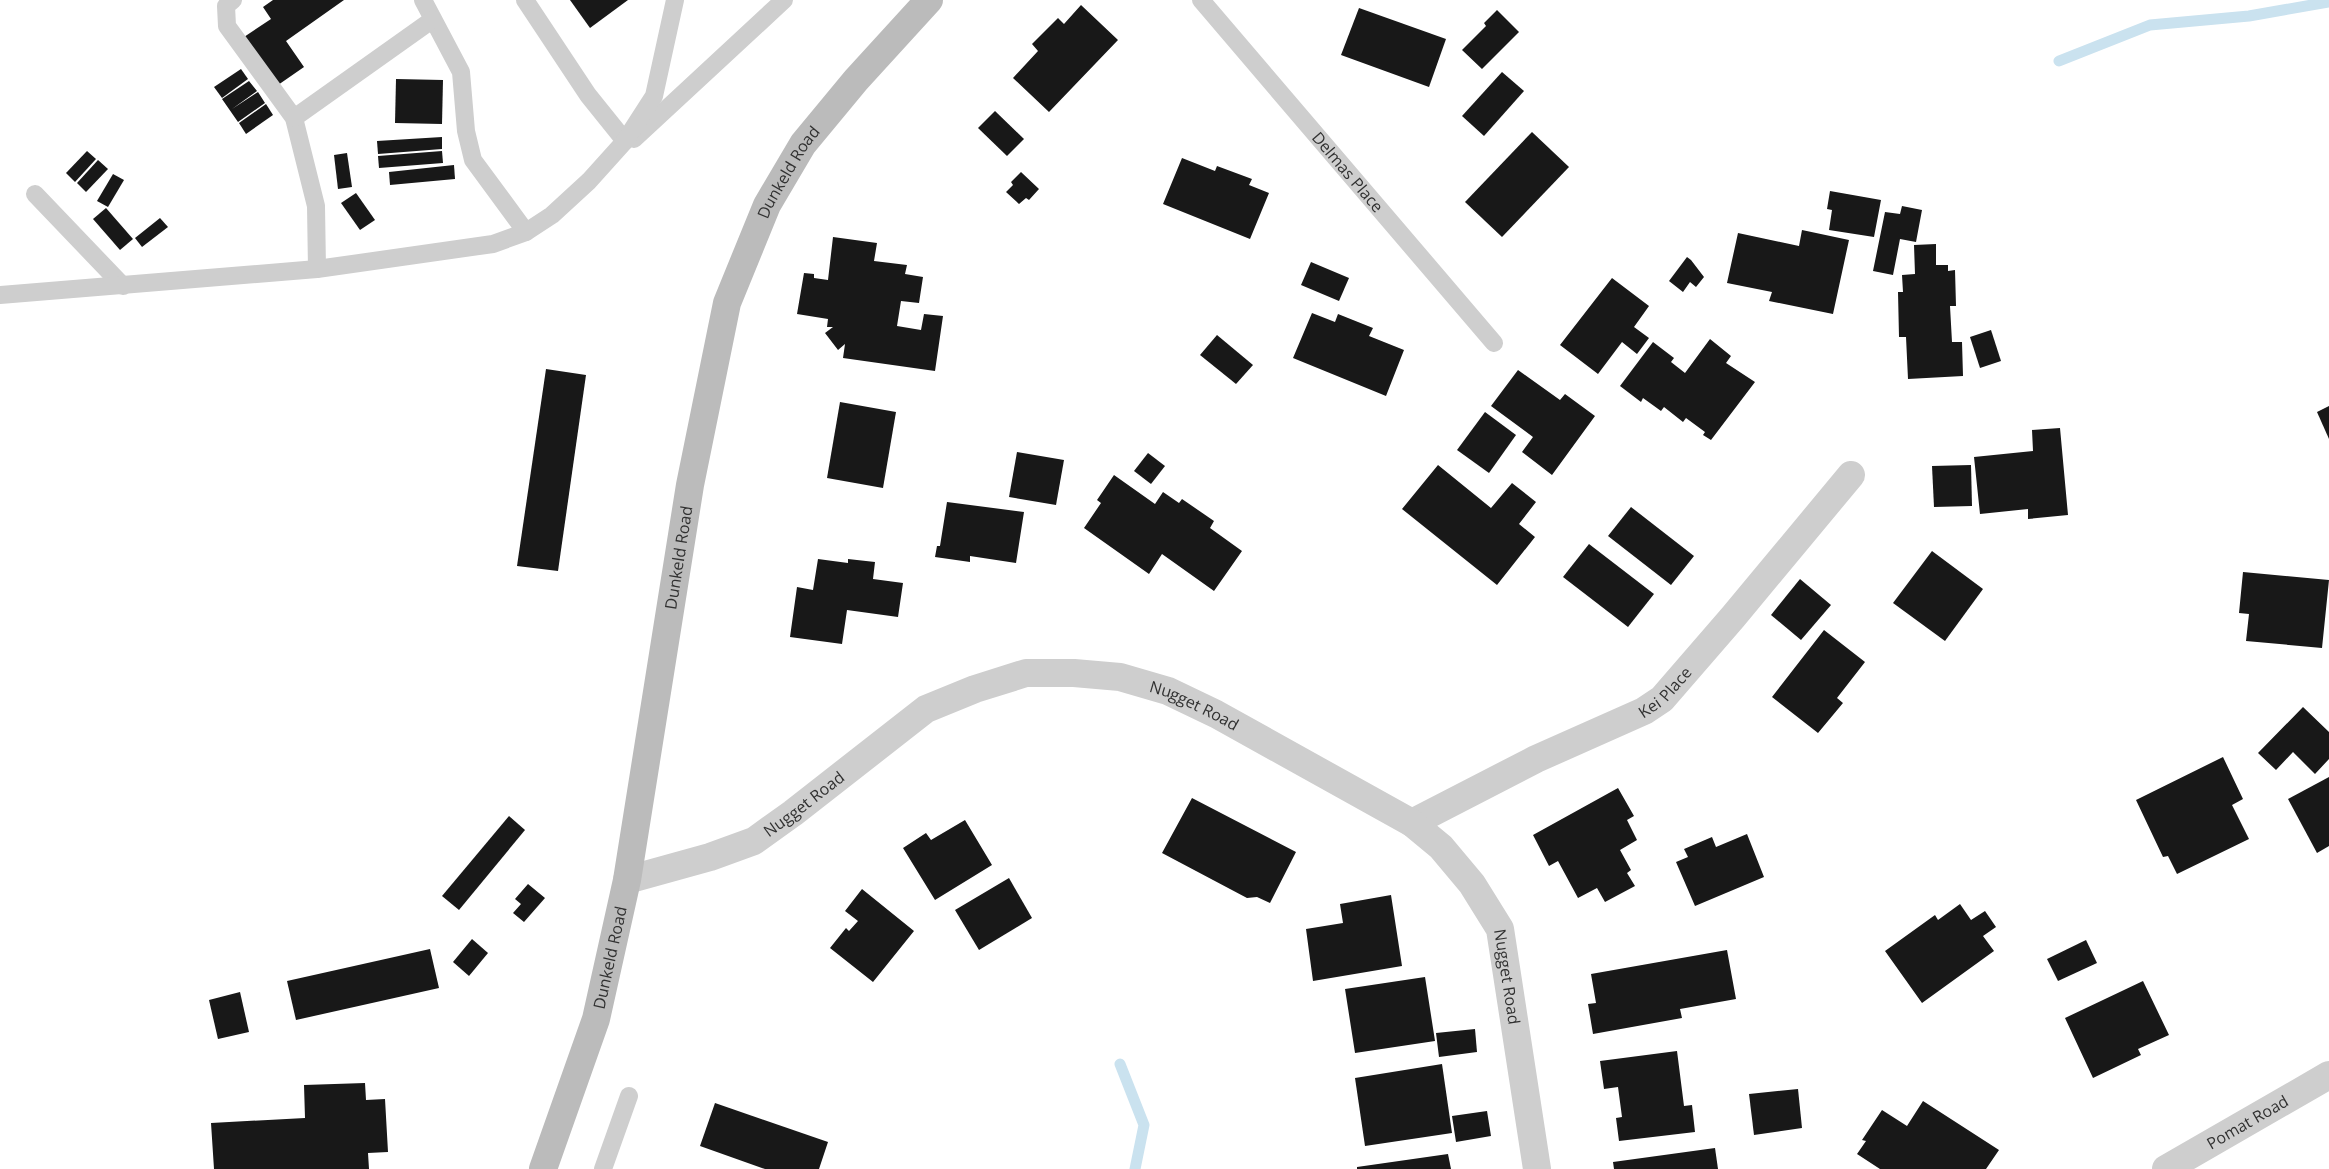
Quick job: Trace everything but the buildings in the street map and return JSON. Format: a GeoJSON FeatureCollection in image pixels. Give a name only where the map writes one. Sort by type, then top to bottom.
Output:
{"type":"FeatureCollection","features":[{"type":"Feature","properties":{"kind":"main road","name":"Dunkeld Road"},"geometry":{"type":"LineString","coordinates":[[543,1169],[596,1020],[628,880],[690,485],[727,303],[768,204],[803,144],[856,80],[929,0]]}},
{"type":"Feature","properties":{"kind":"street","name":"Kei Place"},"geometry":{"type":"LineString","coordinates":[[1412,823],[1536,759],[1644,711],[1662,699],[1733,617],[1850,475]]}},
{"type":"Feature","properties":{"kind":"street","name":"Nugget Road"},"geometry":{"type":"LineString","coordinates":[[628,880],[710,857],[754,841],[801,807],[926,709],[975,689],[1026,674],[1074,673],[1120,677],[1168,690],[1216,714],[1412,823],[1441,847],[1472,884],[1500,929],[1537,1169]]}},
{"type":"Feature","properties":{"kind":"street","name":"Pomat Road"},"geometry":{"type":"LineString","coordinates":[[2166,1169],[2329,1075]]}},
{"type":"Feature","properties":{"kind":"lane"},"geometry":{"type":"LineString","coordinates":[[233,0],[226,6],[227,26],[294,118],[316,206],[317,269]]}},
{"type":"Feature","properties":{"kind":"lane"},"geometry":{"type":"LineString","coordinates":[[423,0],[461,72],[466,131],[473,160],[526,232]]}},
{"type":"Feature","properties":{"kind":"lane"},"geometry":{"type":"LineString","coordinates":[[525,0],[588,95],[625,141]]}},
{"type":"Feature","properties":{"kind":"lane"},"geometry":{"type":"LineString","coordinates":[[589,181],[625,141],[654,96],[675,0]]}},
{"type":"Feature","properties":{"kind":"lane"},"geometry":{"type":"LineString","coordinates":[[0,295],[317,269],[493,244],[526,232],[552,215],[784,0]]}},
{"type":"Feature","properties":{"kind":"lane","name":"Delmas Place"},"geometry":{"type":"LineString","coordinates":[[1201,0],[1494,343]]}},
{"type":"Feature","properties":{"kind":"lane"},"geometry":{"type":"LineString","coordinates":[[294,118],[432,20]]}},
{"type":"Feature","properties":{"kind":"lane"},"geometry":{"type":"LineString","coordinates":[[35,194],[123,286]]}},
{"type":"Feature","properties":{"kind":"lane"},"geometry":{"type":"LineString","coordinates":[[603,1169],[629,1096]]}},
{"type":"Feature","properties":{"kind":"waterway"},"geometry":{"type":"LineString","coordinates":[[2059,61],[2150,25],[2249,16],[2329,2]]}},
{"type":"Feature","properties":{"kind":"waterway"},"geometry":{"type":"LineString","coordinates":[[1120,1064],[1144,1125],[1135,1169]]}}]}
